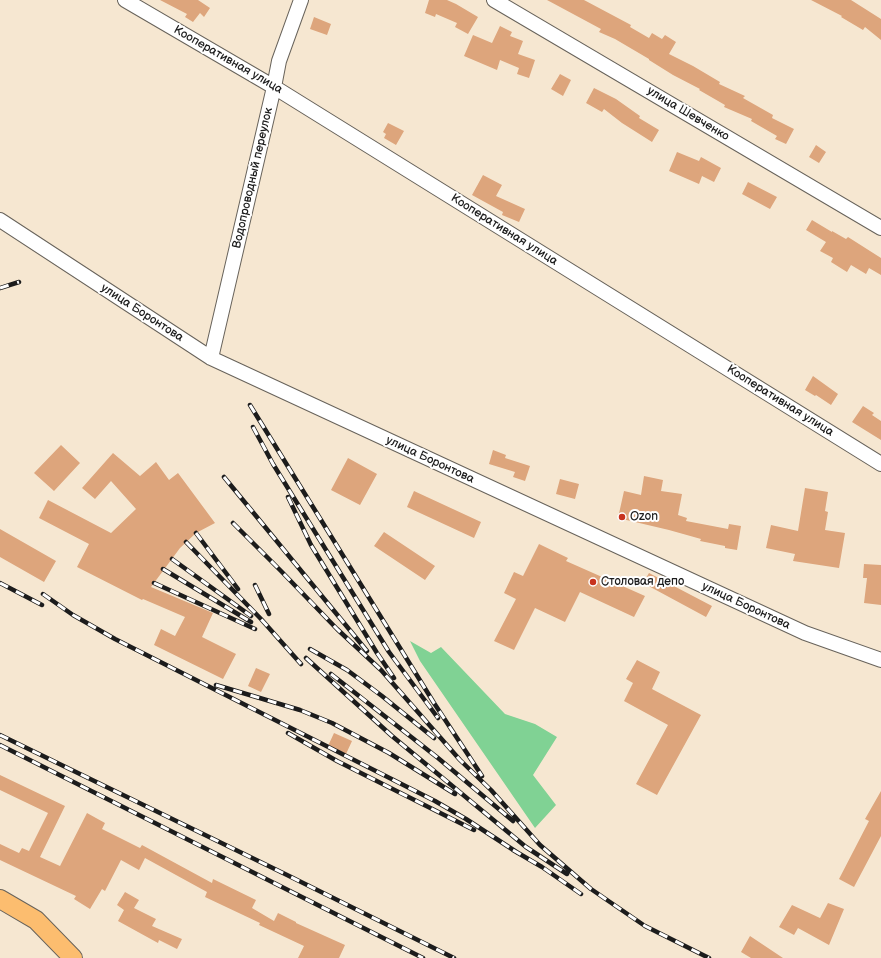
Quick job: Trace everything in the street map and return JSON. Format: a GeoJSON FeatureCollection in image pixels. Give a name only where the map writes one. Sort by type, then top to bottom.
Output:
{"type":"FeatureCollection","features":[{"type":"Feature","properties":{"kind":"main road"},"geometry":{"type":"LineString","coordinates":[[0,899],[36,920],[73,958]]}},
{"type":"Feature","properties":{"kind":"street","name":"Кооперативная улица"},"geometry":{"type":"LineString","coordinates":[[125,0],[274,87],[881,464]]}},
{"type":"Feature","properties":{"kind":"street","name":"Водопроводный переулок"},"geometry":{"type":"LineString","coordinates":[[211,358],[279,61],[301,0]]}},
{"type":"Feature","properties":{"kind":"street","name":"улица Шевченко"},"geometry":{"type":"LineString","coordinates":[[494,0],[881,228]]}},
{"type":"Feature","properties":{"kind":"street","name":"улица Боронтова"},"geometry":{"type":"LineString","coordinates":[[0,220],[211,358],[805,634],[853,649],[881,660]]}},
{"type":"Feature","properties":{"kind":"street"},"geometry":{"type":"LineString","coordinates":[[853,649],[881,664]]}},
{"type":"Feature","properties":{"kind":"green space"},"geometry":{"type":"Polygon","coordinates":[[[410,641],[431,653],[441,647],[505,714],[535,724],[557,737],[533,775],[556,805],[535,828],[420,661],[410,641]]]}},
{"type":"Feature","properties":{"kind":"building"},"geometry":{"type":"Polygon","coordinates":[[[160,0],[198,0],[210,8],[204,17],[200,13],[193,22],[185,17],[187,14],[160,0]]]}},
{"type":"Feature","properties":{"kind":"building"},"geometry":{"type":"Polygon","coordinates":[[[429,0],[447,0],[478,17],[468,34],[455,27],[457,23],[436,14],[435,17],[425,13],[429,0]]]}},
{"type":"Feature","properties":{"kind":"building"},"geometry":{"type":"Polygon","coordinates":[[[547,0],[584,0],[631,25],[630,27],[649,38],[652,33],[662,39],[665,35],[676,42],[669,54],[720,82],[719,84],[745,96],[743,98],[773,115],[772,118],[794,129],[786,144],[775,139],[777,136],[751,121],[752,119],[724,107],[725,105],[699,90],[700,89],[673,75],[615,39],[599,32],[601,29],[547,0]]]}},
{"type":"Feature","properties":{"kind":"building"},"geometry":{"type":"Polygon","coordinates":[[[811,0],[851,0],[881,19],[881,40],[865,27],[863,30],[841,17],[842,16],[811,0]]]}},
{"type":"Feature","properties":{"kind":"building"},"geometry":{"type":"Polygon","coordinates":[[[314,17],[331,24],[327,35],[310,29],[314,17]]]}},
{"type":"Feature","properties":{"kind":"building"},"geometry":{"type":"Polygon","coordinates":[[[500,26],[512,32],[510,36],[523,41],[518,54],[535,60],[529,78],[517,74],[519,68],[500,60],[497,70],[464,56],[473,35],[492,43],[500,26]]]}},
{"type":"Feature","properties":{"kind":"building"},"geometry":{"type":"Polygon","coordinates":[[[560,74],[571,80],[563,96],[551,89],[560,74]]]}},
{"type":"Feature","properties":{"kind":"building"},"geometry":{"type":"Polygon","coordinates":[[[594,88],[616,99],[640,116],[639,118],[659,130],[652,142],[622,123],[604,109],[602,112],[586,103],[594,88]]]}},
{"type":"Feature","properties":{"kind":"building"},"geometry":{"type":"Polygon","coordinates":[[[388,123],[404,131],[396,145],[384,138],[386,134],[383,132],[388,123]]]}},
{"type":"Feature","properties":{"kind":"building"},"geometry":{"type":"Polygon","coordinates":[[[816,145],[826,152],[819,163],[809,157],[816,145]]]}},
{"type":"Feature","properties":{"kind":"building"},"geometry":{"type":"Polygon","coordinates":[[[677,152],[699,161],[701,157],[721,168],[714,182],[702,176],[699,184],[669,171],[677,152]]]}},
{"type":"Feature","properties":{"kind":"building"},"geometry":{"type":"Polygon","coordinates":[[[483,175],[502,185],[496,196],[525,209],[519,222],[502,215],[503,212],[472,195],[483,175]]]}},
{"type":"Feature","properties":{"kind":"building"},"geometry":{"type":"Polygon","coordinates":[[[748,182],[777,197],[770,209],[742,194],[748,182]]]}},
{"type":"Feature","properties":{"kind":"building"},"geometry":{"type":"Polygon","coordinates":[[[812,220],[846,239],[848,237],[881,258],[881,275],[869,268],[866,274],[851,265],[847,272],[831,262],[833,258],[820,251],[826,242],[806,230],[812,220]]]}},
{"type":"Feature","properties":{"kind":"building"},"geometry":{"type":"Polygon","coordinates":[[[813,376],[838,394],[831,405],[805,390],[813,376]]]}},
{"type":"Feature","properties":{"kind":"building"},"geometry":{"type":"Polygon","coordinates":[[[863,406],[874,413],[872,415],[881,421],[881,440],[852,422],[863,406]]]}},
{"type":"Feature","properties":{"kind":"building"},"geometry":{"type":"Polygon","coordinates":[[[61,445],[80,463],[54,491],[34,473],[61,445]]]}},
{"type":"Feature","properties":{"kind":"building"},"geometry":{"type":"Polygon","coordinates":[[[493,450],[506,455],[505,458],[530,466],[525,481],[513,477],[515,472],[489,464],[493,450]]]}},
{"type":"Feature","properties":{"kind":"building"},"geometry":{"type":"Polygon","coordinates":[[[113,453],[140,476],[156,462],[169,480],[178,473],[215,523],[196,533],[180,548],[151,587],[213,613],[202,637],[236,654],[223,679],[154,645],[161,629],[175,636],[185,617],[143,599],[142,600],[77,567],[89,544],[39,518],[48,500],[111,533],[136,509],[111,481],[95,499],[82,488],[113,453]]]}},
{"type":"Feature","properties":{"kind":"building"},"geometry":{"type":"Polygon","coordinates":[[[348,458],[377,474],[360,505],[331,490],[348,458]]]}},
{"type":"Feature","properties":{"kind":"building"},"geometry":{"type":"Polygon","coordinates":[[[644,476],[663,480],[661,491],[682,494],[678,515],[687,518],[686,521],[728,529],[729,524],[741,526],[737,550],[700,541],[701,539],[669,530],[618,518],[624,491],[641,495],[644,476]]]}},
{"type":"Feature","properties":{"kind":"building"},"geometry":{"type":"Polygon","coordinates":[[[560,479],[579,484],[575,499],[556,494],[560,479]]]}},
{"type":"Feature","properties":{"kind":"building"},"geometry":{"type":"Polygon","coordinates":[[[805,488],[828,492],[825,511],[828,512],[825,530],[845,533],[839,568],[793,561],[795,554],[766,548],[771,525],[798,531],[805,488]]]}},
{"type":"Feature","properties":{"kind":"building"},"geometry":{"type":"Polygon","coordinates":[[[414,491],[481,522],[474,538],[407,507],[414,491]]]}},
{"type":"Feature","properties":{"kind":"building"},"geometry":{"type":"Polygon","coordinates":[[[0,529],[56,561],[44,582],[0,557],[0,529]]]}},
{"type":"Feature","properties":{"kind":"building"},"geometry":{"type":"Polygon","coordinates":[[[384,532],[435,566],[425,580],[374,546],[384,532]]]}},
{"type":"Feature","properties":{"kind":"building"},"geometry":{"type":"Polygon","coordinates":[[[539,544],[568,558],[566,561],[645,596],[634,617],[580,592],[565,622],[535,608],[514,650],[494,641],[516,599],[504,593],[514,572],[523,576],[539,544]]]}},
{"type":"Feature","properties":{"kind":"building"},"geometry":{"type":"Polygon","coordinates":[[[864,564],[881,565],[881,605],[864,603],[867,578],[863,578],[864,564]]]}},
{"type":"Feature","properties":{"kind":"building"},"geometry":{"type":"Polygon","coordinates":[[[649,573],[712,606],[706,617],[643,583],[649,573]]]}},
{"type":"Feature","properties":{"kind":"building"},"geometry":{"type":"Polygon","coordinates":[[[637,660],[660,672],[652,689],[701,715],[657,795],[636,784],[668,725],[624,701],[633,683],[626,679],[637,660]]]}},
{"type":"Feature","properties":{"kind":"building"},"geometry":{"type":"Polygon","coordinates":[[[256,668],[270,674],[261,692],[248,686],[256,668]]]}},
{"type":"Feature","properties":{"kind":"building"},"geometry":{"type":"Polygon","coordinates":[[[334,733],[352,741],[346,754],[328,746],[334,733]]]}},
{"type":"Feature","properties":{"kind":"building"},"geometry":{"type":"Polygon","coordinates":[[[0,775],[65,806],[40,857],[60,866],[87,813],[105,823],[102,829],[140,848],[142,845],[212,883],[213,879],[256,900],[252,908],[274,921],[278,913],[296,923],[345,945],[339,958],[298,958],[304,946],[205,897],[207,892],[145,858],[139,870],[121,860],[105,891],[102,889],[90,909],[74,899],[76,896],[0,860],[0,844],[19,853],[22,848],[29,851],[48,813],[0,790],[0,775]]]}},
{"type":"Feature","properties":{"kind":"building"},"geometry":{"type":"Polygon","coordinates":[[[881,791],[881,836],[854,887],[839,879],[869,821],[865,819],[881,791]]]}},
{"type":"Feature","properties":{"kind":"building"},"geometry":{"type":"Polygon","coordinates":[[[125,892],[139,900],[134,908],[156,919],[152,926],[182,939],[177,949],[159,940],[158,943],[118,921],[124,910],[117,905],[125,892]]]}},
{"type":"Feature","properties":{"kind":"building"},"geometry":{"type":"Polygon","coordinates":[[[828,903],[844,909],[829,945],[798,928],[794,935],[779,927],[792,905],[820,918],[828,903]]]}},
{"type":"Feature","properties":{"kind":"building"},"geometry":{"type":"Polygon","coordinates":[[[750,936],[783,958],[751,958],[741,952],[750,936]]]}},
{"type":"Feature","properties":{"kind":"railway"},"geometry":{"type":"LineString","coordinates":[[0,288],[19,282]]}},
{"type":"Feature","properties":{"kind":"railway"},"geometry":{"type":"LineString","coordinates":[[250,405],[434,703],[482,776]]}},
{"type":"Feature","properties":{"kind":"railway"},"geometry":{"type":"LineString","coordinates":[[253,427],[273,464],[389,652],[438,718]]}},
{"type":"Feature","properties":{"kind":"railway"},"geometry":{"type":"LineString","coordinates":[[224,477],[367,651]]}},
{"type":"Feature","properties":{"kind":"railway"},"geometry":{"type":"LineString","coordinates":[[288,497],[311,545],[394,678]]}},
{"type":"Feature","properties":{"kind":"railway"},"geometry":{"type":"LineString","coordinates":[[233,523],[337,629],[381,670],[460,760],[491,790],[540,845],[591,889],[645,926],[709,958]]}},
{"type":"Feature","properties":{"kind":"railway"},"geometry":{"type":"LineString","coordinates":[[196,533],[238,589]]}},
{"type":"Feature","properties":{"kind":"railway"},"geometry":{"type":"LineString","coordinates":[[186,542],[261,619],[301,664]]}},
{"type":"Feature","properties":{"kind":"railway"},"geometry":{"type":"LineString","coordinates":[[172,559],[251,616]]}},
{"type":"Feature","properties":{"kind":"railway"},"geometry":{"type":"LineString","coordinates":[[163,569],[251,622]]}},
{"type":"Feature","properties":{"kind":"railway"},"geometry":{"type":"LineString","coordinates":[[0,583],[42,605]]}},
{"type":"Feature","properties":{"kind":"railway"},"geometry":{"type":"LineString","coordinates":[[154,583],[255,629]]}},
{"type":"Feature","properties":{"kind":"railway"},"geometry":{"type":"LineString","coordinates":[[255,585],[269,614]]}},
{"type":"Feature","properties":{"kind":"railway"},"geometry":{"type":"LineString","coordinates":[[43,594],[73,615],[115,639],[435,801],[466,819],[518,853]]}},
{"type":"Feature","properties":{"kind":"railway"},"geometry":{"type":"LineString","coordinates":[[310,649],[347,670],[434,738]]}},
{"type":"Feature","properties":{"kind":"railway"},"geometry":{"type":"LineString","coordinates":[[306,658],[392,736],[526,847],[567,874]]}},
{"type":"Feature","properties":{"kind":"railway"},"geometry":{"type":"LineString","coordinates":[[331,674],[438,758],[513,821]]}},
{"type":"Feature","properties":{"kind":"railway"},"geometry":{"type":"LineString","coordinates":[[216,685],[300,710],[332,723],[389,753],[455,794]]}},
{"type":"Feature","properties":{"kind":"railway"},"geometry":{"type":"LineString","coordinates":[[288,733],[337,761],[474,830]]}},
{"type":"Feature","properties":{"kind":"railway"},"geometry":{"type":"LineString","coordinates":[[0,735],[454,958]]}},
{"type":"Feature","properties":{"kind":"railway"},"geometry":{"type":"LineString","coordinates":[[0,745],[423,958]]}},
{"type":"Feature","properties":{"kind":"railway"},"geometry":{"type":"LineString","coordinates":[[513,850],[542,867],[581,894]]}},
{"type":"Feature","properties":{"kind":"place","name":"Ozon"},"geometry":{"type":"Point","coordinates":[622,517]}},
{"type":"Feature","properties":{"kind":"place","name":"Столовая депо"},"geometry":{"type":"Point","coordinates":[593,582]}}]}
